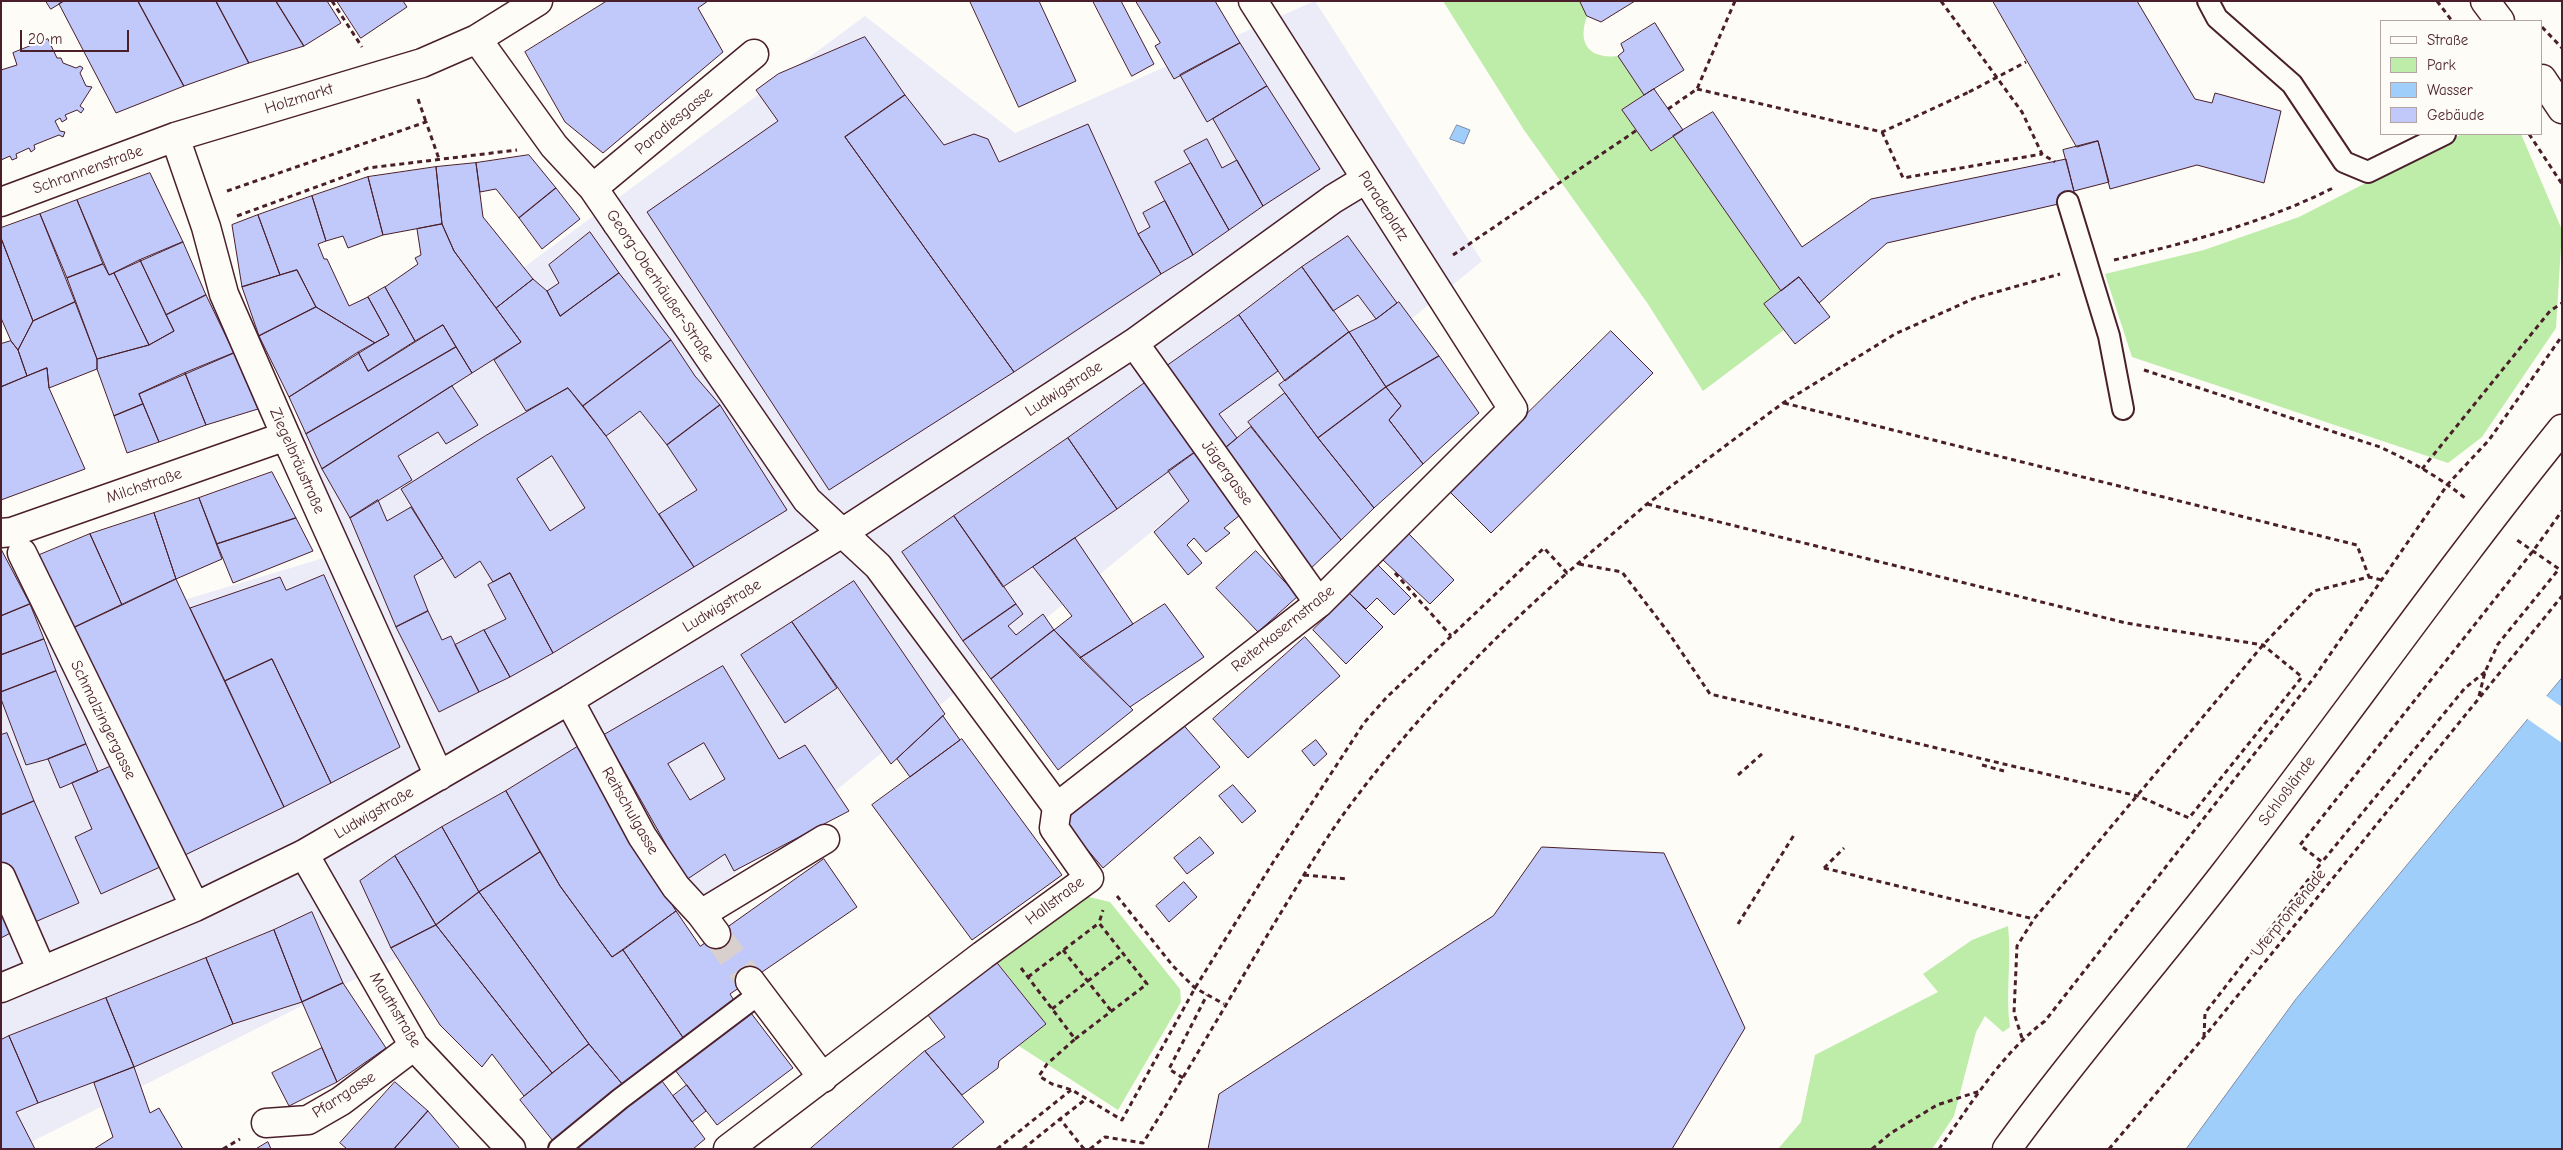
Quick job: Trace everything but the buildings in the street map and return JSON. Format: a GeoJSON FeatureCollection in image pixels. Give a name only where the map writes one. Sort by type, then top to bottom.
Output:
{"type":"FeatureCollection","features":[{"type":"Feature","properties":{"kind":"street","name":"Holzmarkt"},"geometry":{"type":"LineString","coordinates":[[175,137],[379,74],[422,63],[477,39],[538,1]]}},
{"type":"Feature","properties":{"kind":"street","name":"Paradeplatz"},"geometry":{"type":"LineString","coordinates":[[1253,1],[1513,409]]}},
{"type":"Feature","properties":{"kind":"street"},"geometry":{"type":"LineString","coordinates":[[2485,1],[2499,20]]}},
{"type":"Feature","properties":{"kind":"street","name":"Georg-Oberhäußer-Straße"},"geometry":{"type":"LineString","coordinates":[[477,39],[554,146],[593,188],[807,500],[842,533]]}},
{"type":"Feature","properties":{"kind":"street","name":"Paradiesgasse"},"geometry":{"type":"LineString","coordinates":[[593,188],[754,54]]}},
{"type":"Feature","properties":{"kind":"street"},"geometry":{"type":"LineString","coordinates":[[2543,79],[2562,93]]}},
{"type":"Feature","properties":{"kind":"street"},"geometry":{"type":"LineString","coordinates":[[2543,80],[2562,109]]}},
{"type":"Feature","properties":{"kind":"street","name":"Schrannenstraße"},"geometry":{"type":"LineString","coordinates":[[1,202],[175,137]]}},
{"type":"Feature","properties":{"kind":"street","name":"Ziegelbräustraße"},"geometry":{"type":"LineString","coordinates":[[175,137],[202,214],[224,294],[438,776]]}},
{"type":"Feature","properties":{"kind":"street","name":"Ludwigstraße"},"geometry":{"type":"LineString","coordinates":[[1,988],[195,908],[304,854],[569,700],[842,533],[1134,343],[1333,199],[1366,179]]}},
{"type":"Feature","properties":{"kind":"street","name":"Jägergasse"},"geometry":{"type":"LineString","coordinates":[[1134,343],[1319,603]]}},
{"type":"Feature","properties":{"kind":"street","name":"Reiterkasernstraße"},"geometry":{"type":"LineString","coordinates":[[1057,807],[1319,603],[1513,409]]}},
{"type":"Feature","properties":{"kind":"street","name":"Schloßlände"},"geometry":{"type":"LineString","coordinates":[[2007,1149],[2043,1099],[2225,873],[2489,519],[2562,429]]}},
{"type":"Feature","properties":{"kind":"street","name":"Milchstraße"},"geometry":{"type":"LineString","coordinates":[[12,539],[289,443]]}},
{"type":"Feature","properties":{"kind":"street"},"geometry":{"type":"LineString","coordinates":[[842,533],[878,566],[1057,807]]}},
{"type":"Feature","properties":{"kind":"street","name":"Schmalzingergasse"},"geometry":{"type":"LineString","coordinates":[[12,539],[195,908]]}},
{"type":"Feature","properties":{"kind":"street","name":"Reitschulgasse"},"geometry":{"type":"LineString","coordinates":[[569,700],[642,836],[676,887],[709,924],[825,840]]}},
{"type":"Feature","properties":{"kind":"street","name":"Hallstraße"},"geometry":{"type":"LineString","coordinates":[[728,1149],[1001,942],[1099,884],[1054,828],[1057,807]]}},
{"type":"Feature","properties":{"kind":"street","name":"Mauthstraße"},"geometry":{"type":"LineString","coordinates":[[304,854],[414,1046],[511,1149]]}},
{"type":"Feature","properties":{"kind":"street"},"geometry":{"type":"LineString","coordinates":[[1,877],[42,971]]}},
{"type":"Feature","properties":{"kind":"street"},"geometry":{"type":"LineString","coordinates":[[754,988],[823,1078]]}},
{"type":"Feature","properties":{"kind":"street","name":"Pfarrgasse"},"geometry":{"type":"LineString","coordinates":[[266,1123],[308,1120],[341,1101],[414,1046]]}},
{"type":"Feature","properties":{"kind":"lane"},"geometry":{"type":"LineString","coordinates":[[2208,1],[2217,18],[2292,84],[2344,162],[2368,172],[2443,135]]}},
{"type":"Feature","properties":{"kind":"lane"},"geometry":{"type":"LineString","coordinates":[[2068,202],[2089,265],[2113,360],[2123,409]]}},
{"type":"Feature","properties":{"kind":"lane"},"geometry":{"type":"LineString","coordinates":[[558,1149],[754,988]]}},
{"type":"Feature","properties":{"kind":"path"},"geometry":{"type":"LineString","coordinates":[[332,1],[379,74]]}},
{"type":"Feature","properties":{"kind":"path"},"geometry":{"type":"LineString","coordinates":[[1668,109],[1697,90],[1735,1]]}},
{"type":"Feature","properties":{"kind":"path"},"geometry":{"type":"LineString","coordinates":[[1941,1],[2022,112],[2042,154],[2056,162]]}},
{"type":"Feature","properties":{"kind":"path"},"geometry":{"type":"LineString","coordinates":[[2437,1],[2451,20]]}},
{"type":"Feature","properties":{"kind":"path"},"geometry":{"type":"LineString","coordinates":[[2543,28],[2562,48]]}},
{"type":"Feature","properties":{"kind":"path"},"geometry":{"type":"LineString","coordinates":[[1697,90],[1882,132],[1969,92],[2026,62]]}},
{"type":"Feature","properties":{"kind":"path"},"geometry":{"type":"LineString","coordinates":[[202,214],[426,122],[439,159]]}},
{"type":"Feature","properties":{"kind":"path"},"geometry":{"type":"LineString","coordinates":[[1426,273],[1636,130]]}},
{"type":"Feature","properties":{"kind":"path"},"geometry":{"type":"LineString","coordinates":[[1882,132],[1903,178],[2042,154]]}},
{"type":"Feature","properties":{"kind":"path"},"geometry":{"type":"LineString","coordinates":[[2530,135],[2562,184]]}},
{"type":"Feature","properties":{"kind":"path"},"geometry":{"type":"LineString","coordinates":[[202,214],[368,168],[554,146]]}},
{"type":"Feature","properties":{"kind":"path"},"geometry":{"type":"LineString","coordinates":[[1090,1149],[1105,1137],[1143,1143],[1183,1078],[1224,1004],[1303,875],[1348,808],[1409,733],[1483,650],[1646,504],[1783,403],[1895,334],[1975,298],[2089,265],[2185,244],[2248,225],[2302,204],[2368,172]]}},
{"type":"Feature","properties":{"kind":"path"},"geometry":{"type":"LineString","coordinates":[[2422,469],[2550,311],[2562,303]]}},
{"type":"Feature","properties":{"kind":"path"},"geometry":{"type":"LineString","coordinates":[[1940,1149],[1981,1090],[2022,1038],[2045,1021],[2058,1006],[2313,679],[2448,484],[2489,440],[2562,336]]}},
{"type":"Feature","properties":{"kind":"path"},"geometry":{"type":"LineString","coordinates":[[2113,360],[2380,447],[2448,484]]}},
{"type":"Feature","properties":{"kind":"path"},"geometry":{"type":"LineString","coordinates":[[1783,403],[2356,544],[2369,577]]}},
{"type":"Feature","properties":{"kind":"path"},"geometry":{"type":"LineString","coordinates":[[1578,564],[1622,572],[1668,632],[1710,694],[2138,796],[2189,818],[2302,677],[2263,645],[2126,622],[1646,504]]}},
{"type":"Feature","properties":{"kind":"path"},"geometry":{"type":"LineString","coordinates":[[2322,862],[2300,845],[2562,511]]}},
{"type":"Feature","properties":{"kind":"path"},"geometry":{"type":"LineString","coordinates":[[1099,884],[1099,923],[1147,984],[1075,1039],[1047,1064],[1040,1076],[1052,1084],[1072,1090],[1122,1120],[1195,988],[1272,864],[1364,722],[1387,697],[1544,548],[1567,573]]}},
{"type":"Feature","properties":{"kind":"path"},"geometry":{"type":"LineString","coordinates":[[1373,549],[1451,636]]}},
{"type":"Feature","properties":{"kind":"path"},"geometry":{"type":"LineString","coordinates":[[2478,700],[2485,672],[2498,644],[2560,567],[2532,551]]}},
{"type":"Feature","properties":{"kind":"path"},"geometry":{"type":"LineString","coordinates":[[2022,1038],[2014,1013],[2017,946],[2034,919],[2263,645],[2314,591],[2369,577],[2382,580]]}},
{"type":"Feature","properties":{"kind":"path","name":"Uferpromenade"},"geometry":{"type":"LineString","coordinates":[[2109,1149],[2204,1037],[2562,596]]}},
{"type":"Feature","properties":{"kind":"path"},"geometry":{"type":"LineString","coordinates":[[2204,1037],[2205,1013],[2322,862],[2465,688],[2485,672]]}},
{"type":"Feature","properties":{"kind":"path"},"geometry":{"type":"LineString","coordinates":[[1738,774],[1763,752]]}},
{"type":"Feature","properties":{"kind":"path"},"geometry":{"type":"LineString","coordinates":[[1982,765],[2004,771]]}},
{"type":"Feature","properties":{"kind":"path"},"geometry":{"type":"LineString","coordinates":[[1738,924],[1794,835]]}},
{"type":"Feature","properties":{"kind":"path"},"geometry":{"type":"LineString","coordinates":[[1844,848],[1824,868],[2034,919]]}},
{"type":"Feature","properties":{"kind":"path"},"geometry":{"type":"LineString","coordinates":[[1303,875],[1348,878]]}},
{"type":"Feature","properties":{"kind":"path"},"geometry":{"type":"LineString","coordinates":[[1099,884],[1195,988],[1224,1004]]}},
{"type":"Feature","properties":{"kind":"path"},"geometry":{"type":"LineString","coordinates":[[1028,977],[1099,923]]}},
{"type":"Feature","properties":{"kind":"path"},"geometry":{"type":"LineString","coordinates":[[1001,942],[1075,1039]]}},
{"type":"Feature","properties":{"kind":"path"},"geometry":{"type":"LineString","coordinates":[[1063,950],[1112,1012]]}},
{"type":"Feature","properties":{"kind":"path"},"geometry":{"type":"LineString","coordinates":[[1052,1010],[1124,953]]}},
{"type":"Feature","properties":{"kind":"path"},"geometry":{"type":"LineString","coordinates":[[1183,1078],[1169,1068],[1207,995]]}},
{"type":"Feature","properties":{"kind":"path"},"geometry":{"type":"LineString","coordinates":[[997,1149],[1072,1090]]}},
{"type":"Feature","properties":{"kind":"path"},"geometry":{"type":"LineString","coordinates":[[1872,1149],[1891,1133],[1938,1105],[1981,1090]]}},
{"type":"Feature","properties":{"kind":"path"},"geometry":{"type":"LineString","coordinates":[[1023,1149],[1086,1099]]}},
{"type":"Feature","properties":{"kind":"path"},"geometry":{"type":"LineString","coordinates":[[1060,1119],[1084,1149]]}},
{"type":"Feature","properties":{"kind":"shaded area"},"geometry":{"type":"Polygon","coordinates":[[[1315,1],[1482,261],[701,901],[642,835],[17,1149],[1,1149],[1,655],[327,557],[276,450],[865,16],[1015,133],[1315,1]]]}},
{"type":"Feature","properties":{"kind":"green space"},"geometry":{"type":"Polygon","coordinates":[[[1443,1],[1580,1],[1587,16],[1584,34],[1588,48],[1600,55],[1618,56],[1644,95],[1622,110],[1651,151],[1673,136],[1781,291],[1784,330],[1703,391],[1648,304],[1524,130],[1443,1]]]}},
{"type":"Feature","properties":{"kind":"green space"},"geometry":{"type":"Polygon","coordinates":[[[2460,135],[2521,135],[2562,230],[2556,328],[2482,437],[2448,463],[2132,357],[2105,274],[2204,250],[2299,217],[2460,135]]]}},
{"type":"Feature","properties":{"kind":"green space"},"geometry":{"type":"Polygon","coordinates":[[[1085,896],[1110,902],[1180,989],[1181,1002],[1118,1110],[1019,1046],[1046,1024],[995,959],[1085,896]]]}},
{"type":"Feature","properties":{"kind":"green space"},"geometry":{"type":"Polygon","coordinates":[[[2008,926],[2008,1002],[2010,1027],[2003,1032],[1985,1016],[1976,1032],[1954,1116],[1932,1149],[1778,1149],[1801,1122],[1815,1055],[1938,992],[1923,974],[1972,940],[2008,926]]]}},
{"type":"Feature","properties":{"kind":"water"},"geometry":{"type":"Polygon","coordinates":[[[1457,125],[1470,130],[1464,144],[1450,139],[1457,125]]]}},
{"type":"Feature","properties":{"kind":"water"},"geometry":{"type":"Polygon","coordinates":[[[2562,678],[2562,1149],[2186,1149],[2296,999],[2562,678]]]}},
{"type":"Feature","properties":{"kind":"pier"},"geometry":{"type":"Polygon","coordinates":[[[2545,695],[2562,707],[2562,743],[2526,718],[2545,695]]]}},
{"type":"Feature","properties":{"kind":"tunnel"},"geometry":{"type":"LineString","coordinates":[[716,934],[750,981]]}}]}
